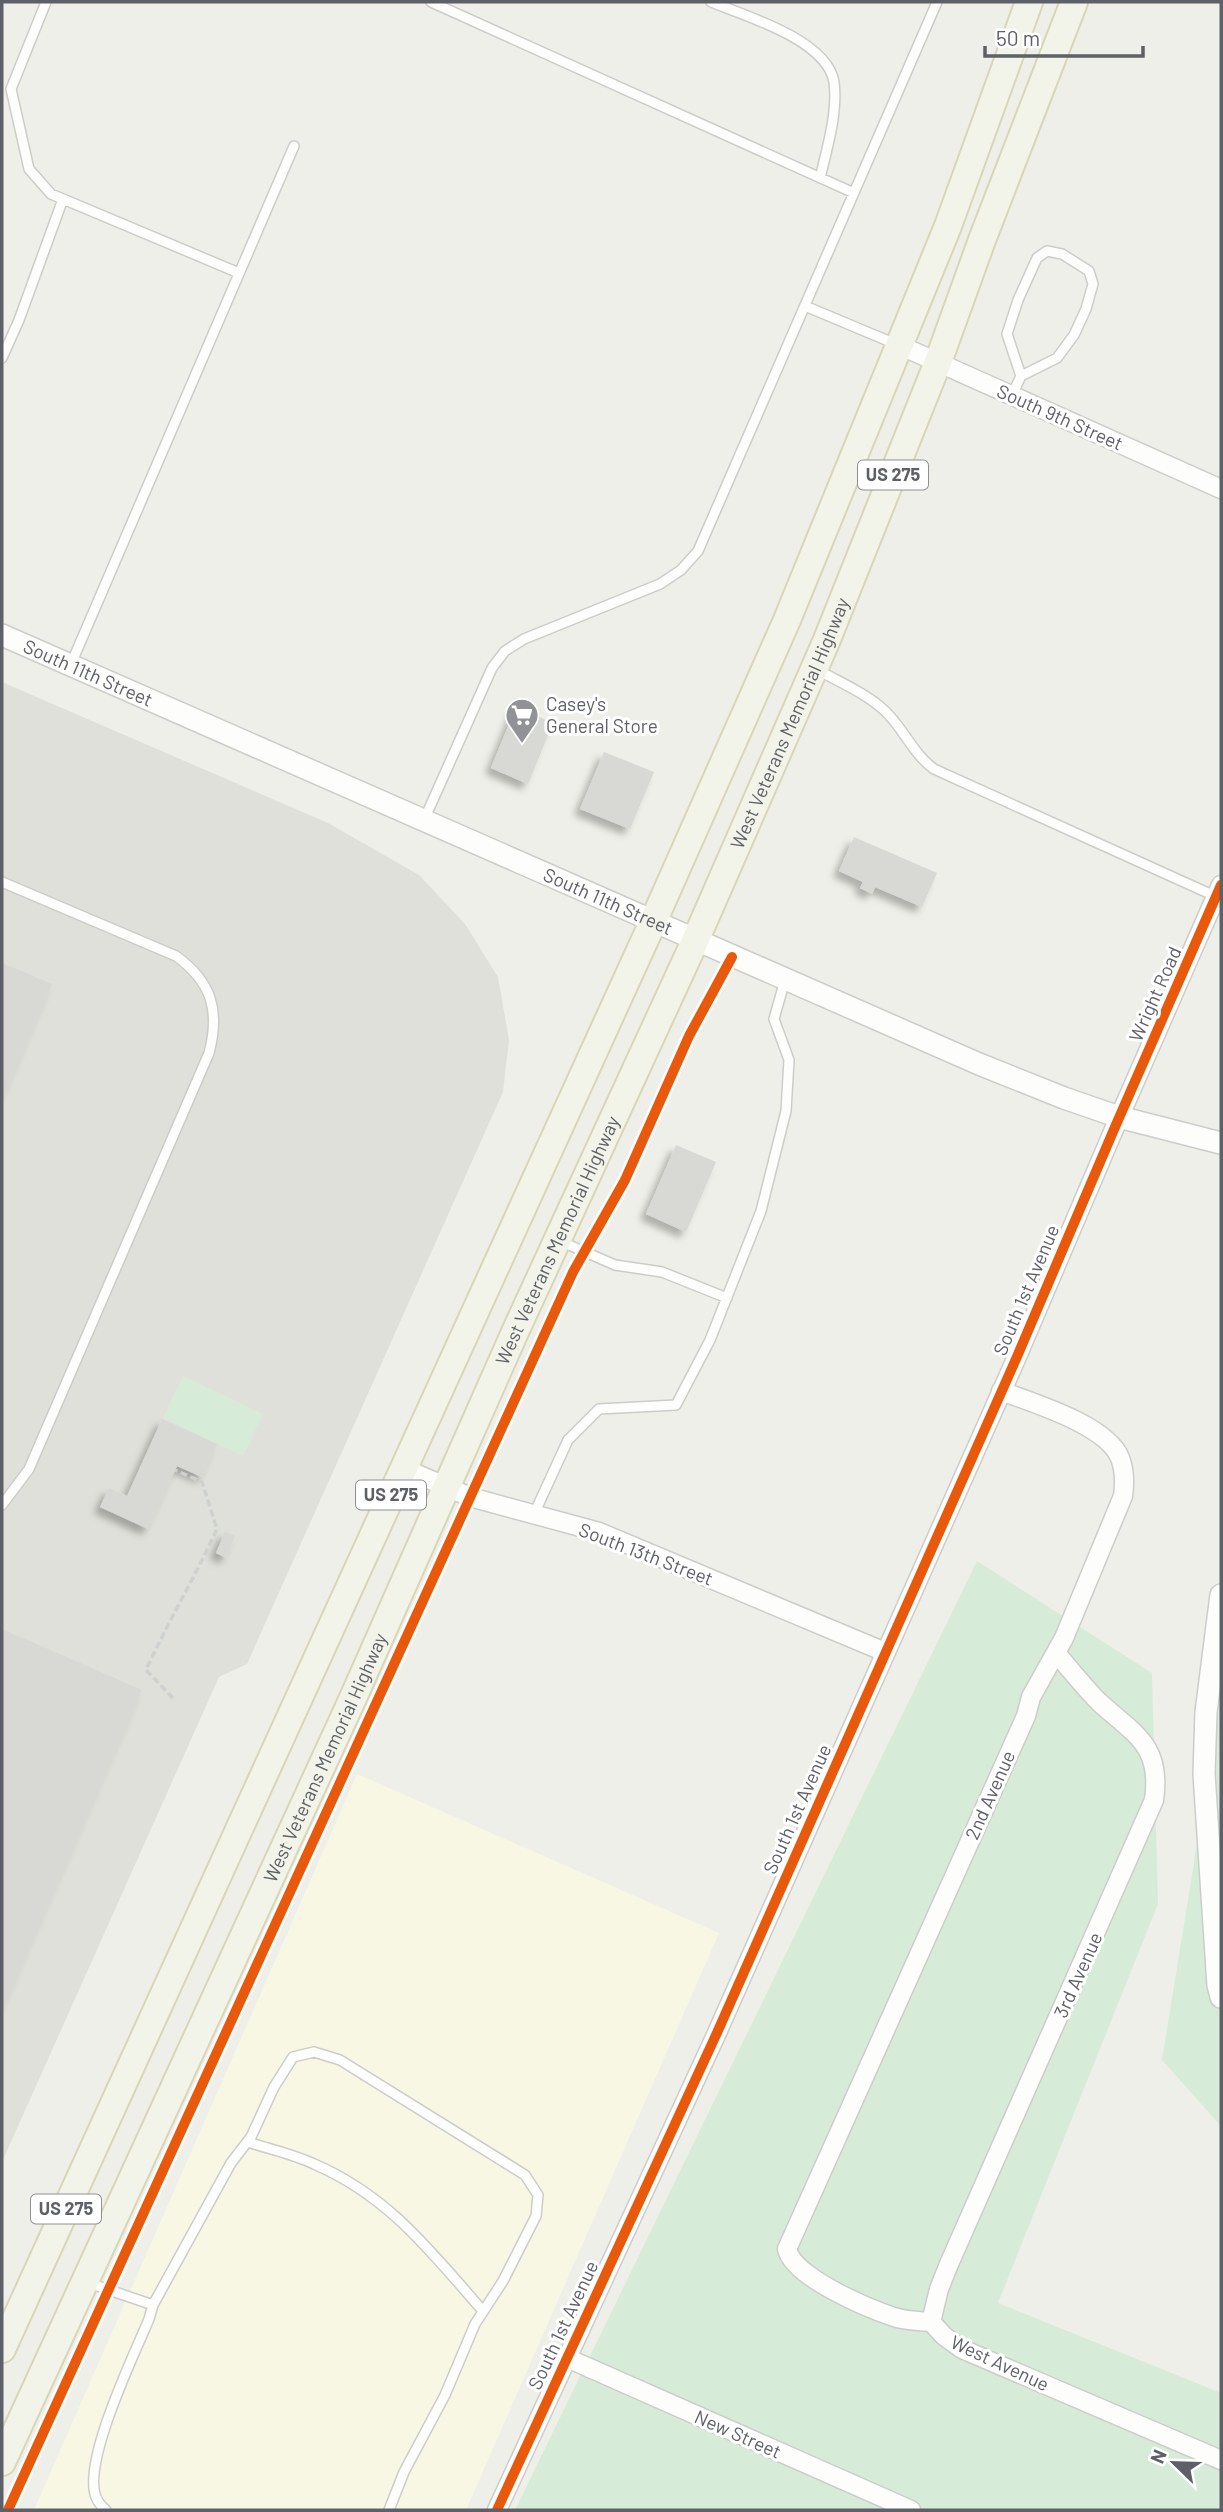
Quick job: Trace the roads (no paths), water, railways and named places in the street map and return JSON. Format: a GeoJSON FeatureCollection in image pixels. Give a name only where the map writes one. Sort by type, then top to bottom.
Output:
{"type":"FeatureCollection","features":[{"type":"Feature","properties":{"kind":"main road","name":"US 275"},"geometry":{"type":"LineString","coordinates":[[2,2349],[653,922],[787,620],[948,226],[1029,2]]}},
{"type":"Feature","properties":{"kind":"main road","name":"West Veterans Memorial Highway"},"geometry":{"type":"LineString","coordinates":[[2,2462],[353,1698],[695,941],[814,668],[938,362],[986,227],[1074,2]]}},
{"type":"Feature","properties":{"kind":"street","name":"South 9th Street"},"geometry":{"type":"LineString","coordinates":[[899,345],[1221,489]]}},
{"type":"Feature","properties":{"kind":"street","name":"South 11th Street"},"geometry":{"type":"LineString","coordinates":[[2,635],[979,1064],[1119,1117],[1221,1143]]}},
{"type":"Feature","properties":{"kind":"street","name":"Wright Road"},"geometry":{"type":"LineString","coordinates":[[1119,1117],[1219,891]]}},
{"type":"Feature","properties":{"kind":"street","name":"South 1st Avenue"},"geometry":{"type":"LineString","coordinates":[[497,2510],[716,2035],[1002,1391],[1119,1117]]}},
{"type":"Feature","properties":{"kind":"street","name":"2nd Avenue"},"geometry":{"type":"LineString","coordinates":[[789,2257],[788,2242],[1026,1716],[1031,1697],[1056,1653],[1123,1496],[1125,1476],[1119,1455],[1108,1440],[1053,1411],[1002,1391]]}},
{"type":"Feature","properties":{"kind":"street","name":"South 13th Street"},"geometry":{"type":"LineString","coordinates":[[403,1468],[446,1488],[599,1532],[885,1652]]}},
{"type":"Feature","properties":{"kind":"street"},"geometry":{"type":"LineString","coordinates":[[1221,1595],[1206,1712],[1204,1774],[1221,1997]]}},
{"type":"Feature","properties":{"kind":"street","name":"3rd Avenue"},"geometry":{"type":"LineString","coordinates":[[931,2322],[939,2289],[949,2264],[1154,1800],[1155,1775],[1152,1758],[1142,1738],[1099,1701],[1056,1653]]}},
{"type":"Feature","properties":{"kind":"street","name":"West Avenue"},"geometry":{"type":"LineString","coordinates":[[789,2257],[821,2284],[892,2316],[931,2322],[944,2336],[962,2348],[1221,2460]]}},
{"type":"Feature","properties":{"kind":"street","name":"New Street"},"geometry":{"type":"LineString","coordinates":[[566,2357],[911,2510]]}},
{"type":"Feature","properties":{"kind":"lane"},"geometry":{"type":"LineString","coordinates":[[46,2],[10,89],[29,169],[51,194],[63,200],[239,273]]}},
{"type":"Feature","properties":{"kind":"lane"},"geometry":{"type":"LineString","coordinates":[[431,2],[854,193]]}},
{"type":"Feature","properties":{"kind":"lane"},"geometry":{"type":"LineString","coordinates":[[711,2],[796,37],[819,53],[834,80],[832,126],[820,178]]}},
{"type":"Feature","properties":{"kind":"lane"},"geometry":{"type":"LineString","coordinates":[[424,820],[492,668],[505,651],[524,639],[660,584],[681,570],[698,551],[937,2]]}},
{"type":"Feature","properties":{"kind":"lane"},"geometry":{"type":"LineString","coordinates":[[71,665],[294,146]]}},
{"type":"Feature","properties":{"kind":"lane"},"geometry":{"type":"LineString","coordinates":[[2,358],[19,320],[63,200]]}},
{"type":"Feature","properties":{"kind":"lane"},"geometry":{"type":"LineString","coordinates":[[1012,395],[1021,376],[1057,358],[1074,335],[1086,309],[1093,284],[1089,271],[1062,254],[1048,251],[1037,258],[1018,300],[1007,334],[1021,376]]}},
{"type":"Feature","properties":{"kind":"lane"},"geometry":{"type":"LineString","coordinates":[[805,306],[899,345]]}},
{"type":"Feature","properties":{"kind":"lane"},"geometry":{"type":"LineString","coordinates":[[814,668],[868,697],[887,713],[923,761],[934,769],[1219,891]]}},
{"type":"Feature","properties":{"kind":"lane"},"geometry":{"type":"LineString","coordinates":[[2,882],[185,962],[194,969],[206,989],[213,1008],[214,1031],[209,1053],[29,1469],[2,1505]]}},
{"type":"Feature","properties":{"kind":"lane"},"geometry":{"type":"LineString","coordinates":[[534,1514],[568,1440],[599,1409],[676,1405],[710,1340],[761,1211],[786,1111],[789,1060],[774,1019],[785,980]]}},
{"type":"Feature","properties":{"kind":"lane"},"geometry":{"type":"LineString","coordinates":[[559,1240],[615,1265],[662,1272],[727,1298]]}},
{"type":"Feature","properties":{"kind":"lane"},"geometry":{"type":"LineString","coordinates":[[106,2510],[95,2496],[96,2461],[107,2420],[153,2305],[231,2163],[248,2142],[274,2087],[293,2057],[314,2052],[340,2060],[525,2175],[538,2195],[536,2216],[503,2281],[475,2324],[445,2395],[404,2472],[389,2510]]}},
{"type":"Feature","properties":{"kind":"lane"},"geometry":{"type":"LineString","coordinates":[[248,2142],[314,2163],[359,2188],[405,2223],[483,2311]]}},
{"type":"Feature","properties":{"kind":"lane"},"geometry":{"type":"LineString","coordinates":[[85,2281],[153,2305]]}},
{"type":"Feature","properties":{"kind":"place","name":"Casey's General Store"},"geometry":{"type":"Point","coordinates":[522,745]}}]}
